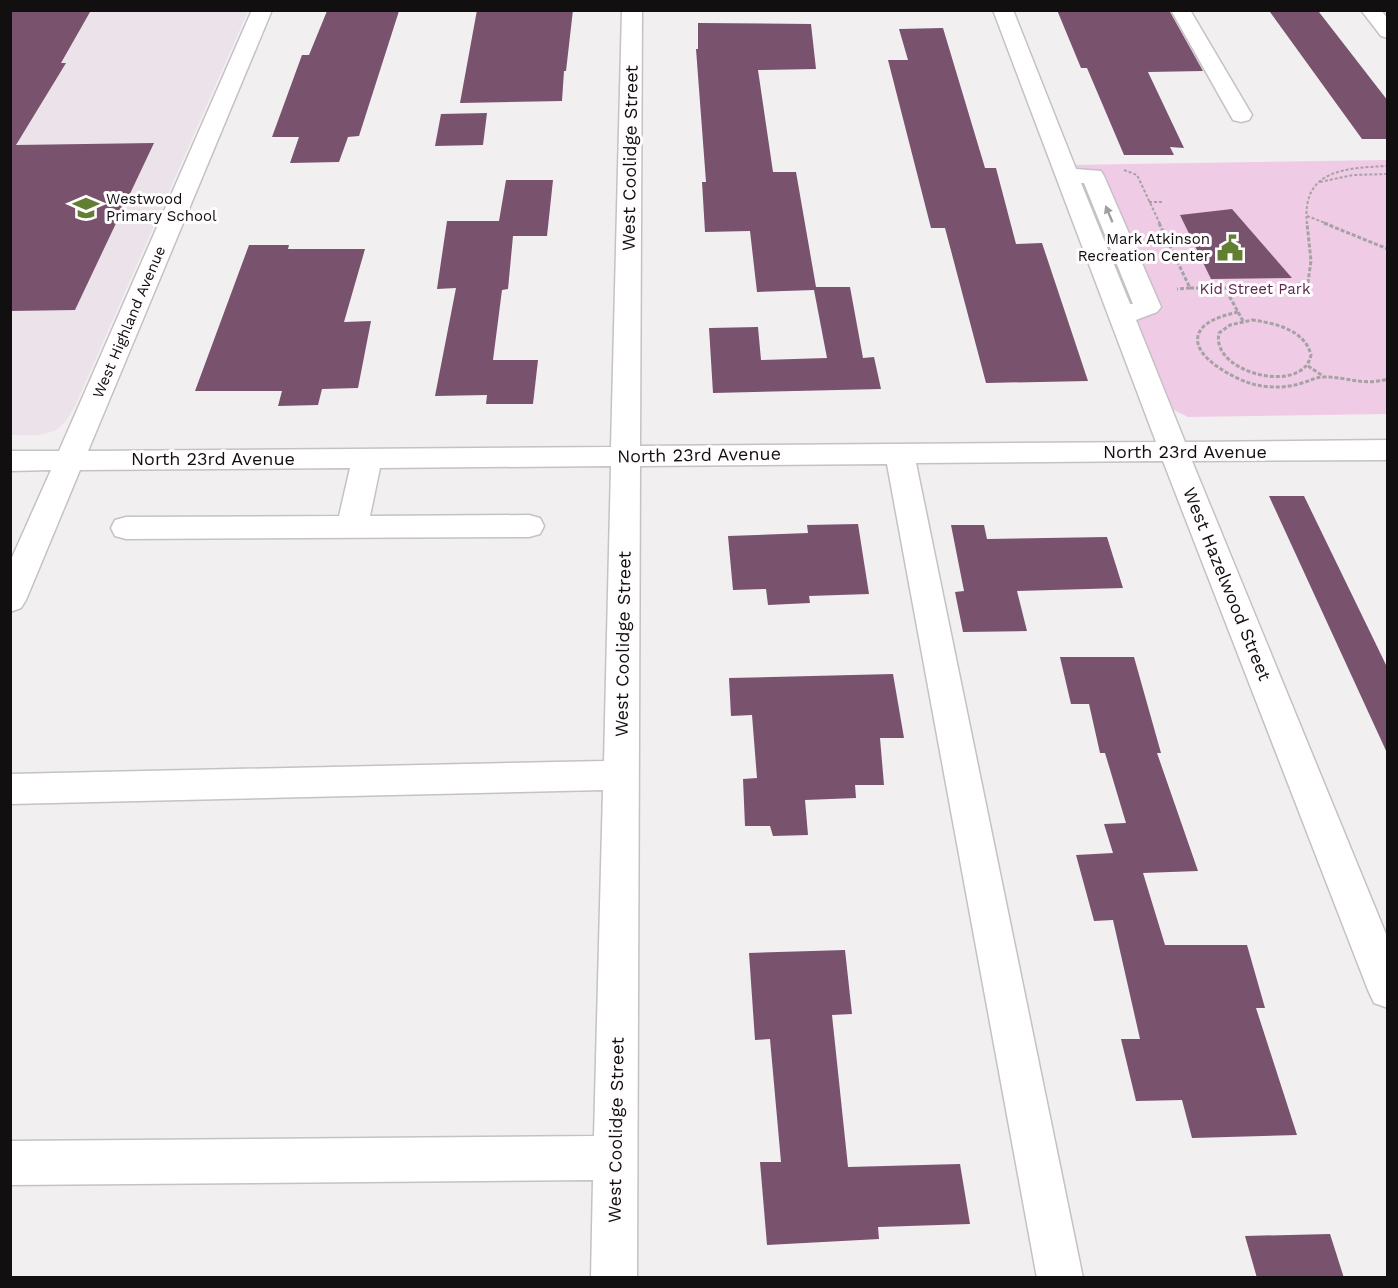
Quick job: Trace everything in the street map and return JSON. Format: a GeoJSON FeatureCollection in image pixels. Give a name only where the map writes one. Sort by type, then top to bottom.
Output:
{"type":"FeatureCollection","features":[{"type":"Feature","properties":{"kind":"street","name":"West Highland Avenue"},"geometry":{"type":"LineString","coordinates":[[10,600],[262,10]]}},
{"type":"Feature","properties":{"kind":"street","name":"West Coolidge Street"},"geometry":{"type":"LineString","coordinates":[[614,1278],[632,10]]}},
{"type":"Feature","properties":{"kind":"street","name":"West Hazelwood Street"},"geometry":{"type":"LineString","coordinates":[[1003,10],[1080,176],[1134,309],[1174,452],[1388,990]]}},
{"type":"Feature","properties":{"kind":"street"},"geometry":{"type":"LineString","coordinates":[[1180,10],[1241,116]]}},
{"type":"Feature","properties":{"kind":"street"},"geometry":{"type":"LineString","coordinates":[[1370,10],[1388,32]]}},
{"type":"Feature","properties":{"kind":"street","name":"North 23rd Avenue"},"geometry":{"type":"LineString","coordinates":[[10,461],[1388,450]]}},
{"type":"Feature","properties":{"kind":"street"},"geometry":{"type":"LineString","coordinates":[[900,454],[1060,1278]]}},
{"type":"Feature","properties":{"kind":"street"},"geometry":{"type":"LineString","coordinates":[[352,528],[367,458]]}},
{"type":"Feature","properties":{"kind":"street"},"geometry":{"type":"LineString","coordinates":[[126,528],[529,526]]}},
{"type":"Feature","properties":{"kind":"street"},"geometry":{"type":"LineString","coordinates":[[10,789],[622,775]]}},
{"type":"Feature","properties":{"kind":"street"},"geometry":{"type":"LineString","coordinates":[[10,1163],[616,1158]]}},
{"type":"Feature","properties":{"kind":"path"},"geometry":{"type":"LineString","coordinates":[[1190,288],[1291,286],[1308,282],[1311,260],[1307,200],[1318,183],[1339,170],[1388,166]]}},
{"type":"Feature","properties":{"kind":"path"},"geometry":{"type":"LineString","coordinates":[[1318,183],[1353,175],[1388,174]]}},
{"type":"Feature","properties":{"kind":"path"},"geometry":{"type":"LineString","coordinates":[[1149,202],[1164,202]]}},
{"type":"Feature","properties":{"kind":"path"},"geometry":{"type":"LineString","coordinates":[[1307,216],[1388,249]]}},
{"type":"Feature","properties":{"kind":"path"},"geometry":{"type":"LineString","coordinates":[[1225,288],[1243,321]]}},
{"type":"Feature","properties":{"kind":"path"},"geometry":{"type":"LineString","coordinates":[[1238,312],[1220,315],[1206,322],[1199,333],[1198,345],[1205,357],[1217,368],[1234,377],[1254,384],[1275,387],[1294,386],[1317,376],[1368,383],[1388,379]]}},
{"type":"Feature","properties":{"kind":"path"},"geometry":{"type":"LineString","coordinates":[[1243,321],[1268,322],[1298,334],[1312,353],[1311,363],[1308,366],[1292,375],[1263,376],[1234,366],[1218,349],[1216,340],[1219,332],[1226,326],[1243,321]]}},
{"type":"Feature","properties":{"kind":"path"},"geometry":{"type":"LineString","coordinates":[[1308,366],[1324,377]]}},
{"type":"Feature","properties":{"kind":"shaded area","name":"Westwood Primary School"},"geometry":{"type":"Polygon","coordinates":[[[10,11],[248,11],[75,406],[66,421],[55,431],[38,435],[11,435],[10,11]]]}},
{"type":"Feature","properties":{"kind":"green space","name":"Kid Street Park"},"geometry":{"type":"Polygon","coordinates":[[[1387,160],[1387,414],[1188,417],[1168,407],[1067,165],[1387,160]]]}},
{"type":"Feature","properties":{"kind":"building"},"geometry":{"type":"Polygon","coordinates":[[[477,10],[573,10],[562,101],[460,103],[477,10]]]}},
{"type":"Feature","properties":{"kind":"building"},"geometry":{"type":"Polygon","coordinates":[[[1057,10],[1169,10],[1203,71],[1148,72],[1184,148],[1170,147],[1174,155],[1124,155],[1087,68],[1081,68],[1057,10]]]}},
{"type":"Feature","properties":{"kind":"building"},"geometry":{"type":"Polygon","coordinates":[[[327,11],[399,11],[359,136],[348,137],[339,162],[290,163],[299,137],[272,137],[302,55],[309,55],[327,11]]]}},
{"type":"Feature","properties":{"kind":"building"},"geometry":{"type":"Polygon","coordinates":[[[10,12],[90,12],[61,63],[66,63],[16,145],[154,143],[75,310],[10,311],[10,12]]]}},
{"type":"Feature","properties":{"kind":"building"},"geometry":{"type":"Polygon","coordinates":[[[1270,12],[1319,12],[1388,101],[1388,139],[1362,139],[1270,12]]]}},
{"type":"Feature","properties":{"kind":"building"},"geometry":{"type":"Polygon","coordinates":[[[698,23],[811,24],[816,69],[758,70],[773,172],[796,172],[816,287],[850,287],[863,358],[874,357],[881,389],[713,393],[709,328],[758,327],[761,360],[827,358],[814,290],[757,292],[750,231],[705,232],[702,182],[706,182],[696,49],[698,49],[698,23]]]}},
{"type":"Feature","properties":{"kind":"building"},"geometry":{"type":"Polygon","coordinates":[[[943,28],[985,168],[996,168],[1016,244],[1042,243],[1088,381],[986,383],[945,228],[931,228],[888,60],[908,60],[899,29],[943,28]]]}},
{"type":"Feature","properties":{"kind":"building"},"geometry":{"type":"Polygon","coordinates":[[[487,113],[483,145],[435,146],[441,114],[487,113]]]}},
{"type":"Feature","properties":{"kind":"building"},"geometry":{"type":"Polygon","coordinates":[[[506,180],[553,180],[547,236],[513,236],[508,289],[502,290],[493,360],[538,360],[533,404],[486,404],[487,395],[435,396],[456,288],[437,289],[447,221],[499,221],[506,180]]]}},
{"type":"Feature","properties":{"kind":"building","name":"Mark Atkinson Recreation Center"},"geometry":{"type":"Polygon","coordinates":[[[1232,209],[1292,278],[1211,279],[1180,215],[1232,209]]]}},
{"type":"Feature","properties":{"kind":"building"},"geometry":{"type":"Polygon","coordinates":[[[249,245],[289,245],[288,249],[365,249],[344,322],[371,321],[358,388],[322,389],[318,405],[278,406],[282,391],[195,391],[249,245]]]}},
{"type":"Feature","properties":{"kind":"building"},"geometry":{"type":"Polygon","coordinates":[[[1269,496],[1304,496],[1388,669],[1388,755],[1269,496]]]}},
{"type":"Feature","properties":{"kind":"building"},"geometry":{"type":"Polygon","coordinates":[[[858,524],[869,594],[809,596],[810,603],[768,605],[766,589],[733,590],[728,536],[808,533],[807,525],[858,524]]]}},
{"type":"Feature","properties":{"kind":"building"},"geometry":{"type":"Polygon","coordinates":[[[951,525],[984,525],[987,539],[1107,537],[1123,588],[1017,591],[1027,631],[963,632],[955,592],[964,591],[951,525]]]}},
{"type":"Feature","properties":{"kind":"building"},"geometry":{"type":"Polygon","coordinates":[[[1060,657],[1134,657],[1161,753],[1157,753],[1198,871],[1143,873],[1165,945],[1247,945],[1265,1008],[1256,1008],[1297,1135],[1192,1138],[1182,1100],[1136,1101],[1121,1039],[1140,1039],[1113,920],[1094,921],[1076,855],[1113,853],[1104,824],[1126,823],[1105,753],[1100,753],[1089,704],[1071,704],[1060,657]]]}},
{"type":"Feature","properties":{"kind":"building"},"geometry":{"type":"Polygon","coordinates":[[[893,674],[904,738],[880,738],[884,785],[855,785],[856,798],[805,800],[808,835],[773,836],[770,826],[745,826],[743,779],[757,778],[752,715],[731,716],[729,678],[893,674]]]}},
{"type":"Feature","properties":{"kind":"building"},"geometry":{"type":"Polygon","coordinates":[[[845,950],[852,1014],[832,1015],[848,1167],[960,1164],[970,1224],[878,1227],[879,1239],[767,1245],[760,1162],[781,1162],[770,1039],[755,1040],[749,953],[845,950]]]}},
{"type":"Feature","properties":{"kind":"building"},"geometry":{"type":"Polygon","coordinates":[[[1330,1234],[1344,1278],[1257,1278],[1245,1236],[1330,1234]]]}},
{"type":"Feature","properties":{"kind":"place","name":"Westwood Primary School"},"geometry":{"type":"Point","coordinates":[86,208]}},
{"type":"Feature","properties":{"kind":"place","name":"Mark Atkinson Recreation Center"},"geometry":{"type":"Point","coordinates":[1230,248]}}]}
